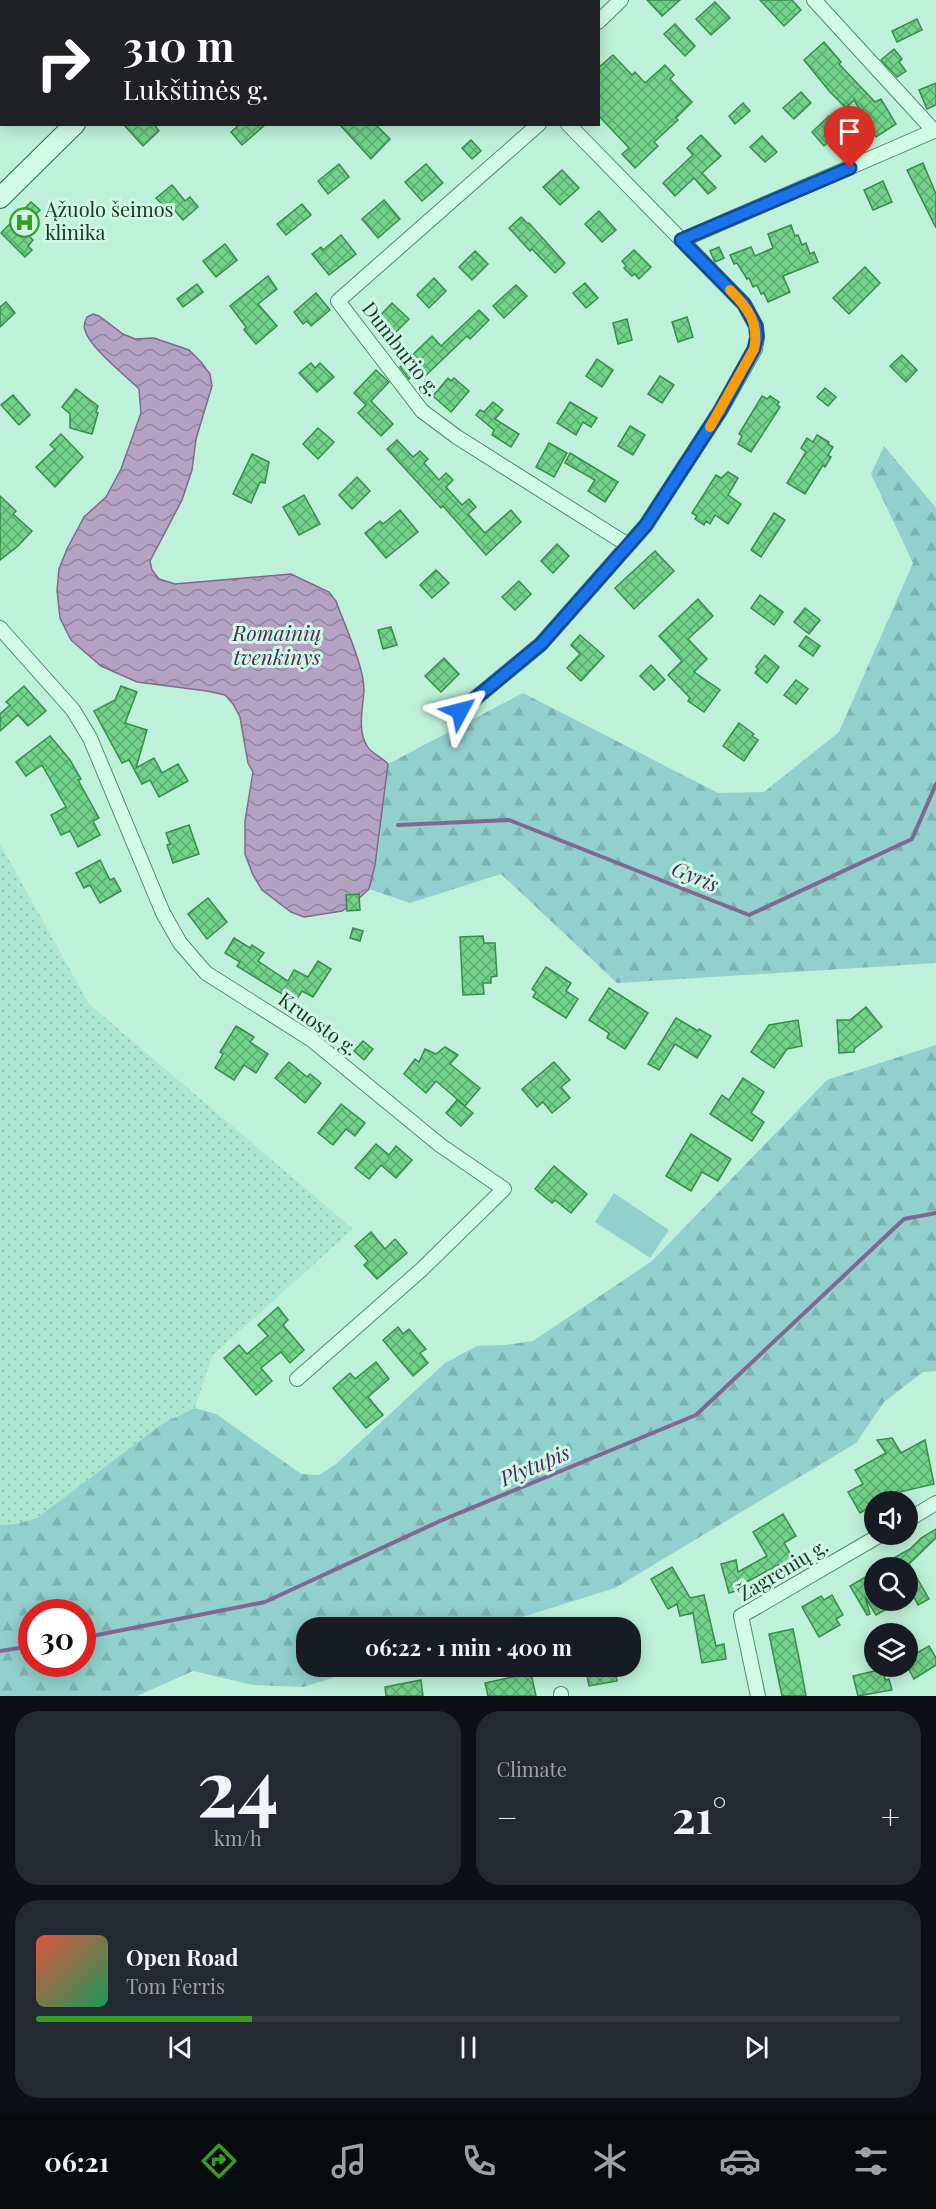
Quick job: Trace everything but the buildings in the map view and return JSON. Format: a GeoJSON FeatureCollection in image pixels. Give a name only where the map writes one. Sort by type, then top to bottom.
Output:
{"type":"FeatureCollection","features":[{"type":"Feature","properties":{"kind":"main road"},"geometry":{"type":"LineString","coordinates":[[0,198],[73,126]]}},
{"type":"Feature","properties":{"kind":"street"},"geometry":{"type":"LineString","coordinates":[[600,20],[621,0]]}},
{"type":"Feature","properties":{"kind":"street"},"geometry":{"type":"LineString","coordinates":[[681,240],[935,131],[814,0]]}},
{"type":"Feature","properties":{"kind":"street","name":"Dumburio g."},"geometry":{"type":"LineString","coordinates":[[537,126],[339,301],[422,411],[457,437],[628,545]]}},
{"type":"Feature","properties":{"kind":"street"},"geometry":{"type":"LineString","coordinates":[[460,711],[541,644],[646,525],[720,411],[754,349],[757,337],[751,315],[744,304],[570,126]]}},
{"type":"Feature","properties":{"kind":"street","name":"Kruosto g."},"geometry":{"type":"LineString","coordinates":[[0,628],[73,710],[90,738],[163,913],[180,943],[206,973],[312,1040],[440,1145],[504,1189],[422,1270],[297,1379]]}},
{"type":"Feature","properties":{"kind":"street"},"geometry":{"type":"LineString","coordinates":[[918,1514],[936,1503]]}},
{"type":"Feature","properties":{"kind":"street","name":"Žagrenių g."},"geometry":{"type":"LineString","coordinates":[[758,1696],[741,1616],[864,1544]]}},
{"type":"Feature","properties":{"kind":"shaded area"},"geometry":{"type":"Polygon","coordinates":[[[0,844],[89,1004],[353,1229],[212,1356],[195,1408],[162,1424],[37,1518],[16,1524],[0,1525],[0,844]]]}},
{"type":"Feature","properties":{"kind":"green space"},"geometry":{"type":"Polygon","coordinates":[[[884,446],[936,508],[936,963],[617,983],[501,874],[410,903],[369,889],[375,865],[388,764],[523,693],[718,793],[764,792],[839,732],[913,563],[871,474],[884,446]]]}},
{"type":"Feature","properties":{"kind":"green space"},"geometry":{"type":"Polygon","coordinates":[[[936,1045],[936,1371],[923,1372],[884,1402],[856,1443],[615,1588],[522,1617],[296,1617],[296,1677],[335,1677],[303,1687],[253,1685],[193,1671],[137,1696],[0,1696],[0,1525],[16,1524],[37,1518],[162,1424],[195,1408],[216,1414],[301,1474],[319,1475],[336,1464],[445,1363],[477,1346],[533,1341],[652,1261],[827,1080],[936,1045]]]}},
{"type":"Feature","properties":{"kind":"green space"},"geometry":{"type":"Polygon","coordinates":[[[614,1193],[669,1230],[650,1258],[595,1222],[614,1193]]]}},
{"type":"Feature","properties":{"kind":"water","name":"Romainių tvenkinys"},"geometry":{"type":"Polygon","coordinates":[[[93,314],[123,334],[135,339],[154,338],[189,350],[210,374],[212,386],[196,439],[192,470],[182,500],[150,561],[152,570],[159,579],[175,584],[291,574],[329,592],[336,601],[363,680],[361,726],[364,740],[369,748],[388,764],[375,865],[369,889],[342,911],[304,917],[291,912],[262,890],[253,875],[245,854],[245,821],[253,772],[248,763],[240,717],[225,695],[137,682],[101,666],[71,640],[60,618],[57,590],[59,569],[84,517],[106,497],[121,469],[141,413],[139,389],[100,353],[88,337],[84,324],[87,317],[93,314]]]}},
{"type":"Feature","properties":{"kind":"waterway","name":"Gyris"},"geometry":{"type":"LineString","coordinates":[[398,825],[509,820],[749,915],[912,839],[936,784]]}},
{"type":"Feature","properties":{"kind":"waterway","name":"Plytupis"},"geometry":{"type":"LineString","coordinates":[[96,1635],[265,1602],[440,1521],[696,1415],[904,1219],[936,1213]]}},
{"type":"Feature","properties":{"kind":"waterway","name":"Plytupis"},"geometry":{"type":"LineString","coordinates":[[0,1651],[18,1648]]}},
{"type":"Feature","properties":{"kind":"slow traffic"},"geometry":{"type":"LineString","coordinates":[[710,427],[754,349],[757,337],[756,326],[751,315],[730,290]]}},
{"type":"Feature","properties":{"kind":"place","name":"Ąžuolo šeimos klinika"},"geometry":{"type":"Point","coordinates":[24,222]}},
{"type":"Feature","properties":{"kind":"route"},"geometry":{"type":"LineString","coordinates":[[460,711],[541,644],[646,525],[720,411],[754,349],[757,337],[756,326],[744,304],[681,240],[850,168]]}}]}
